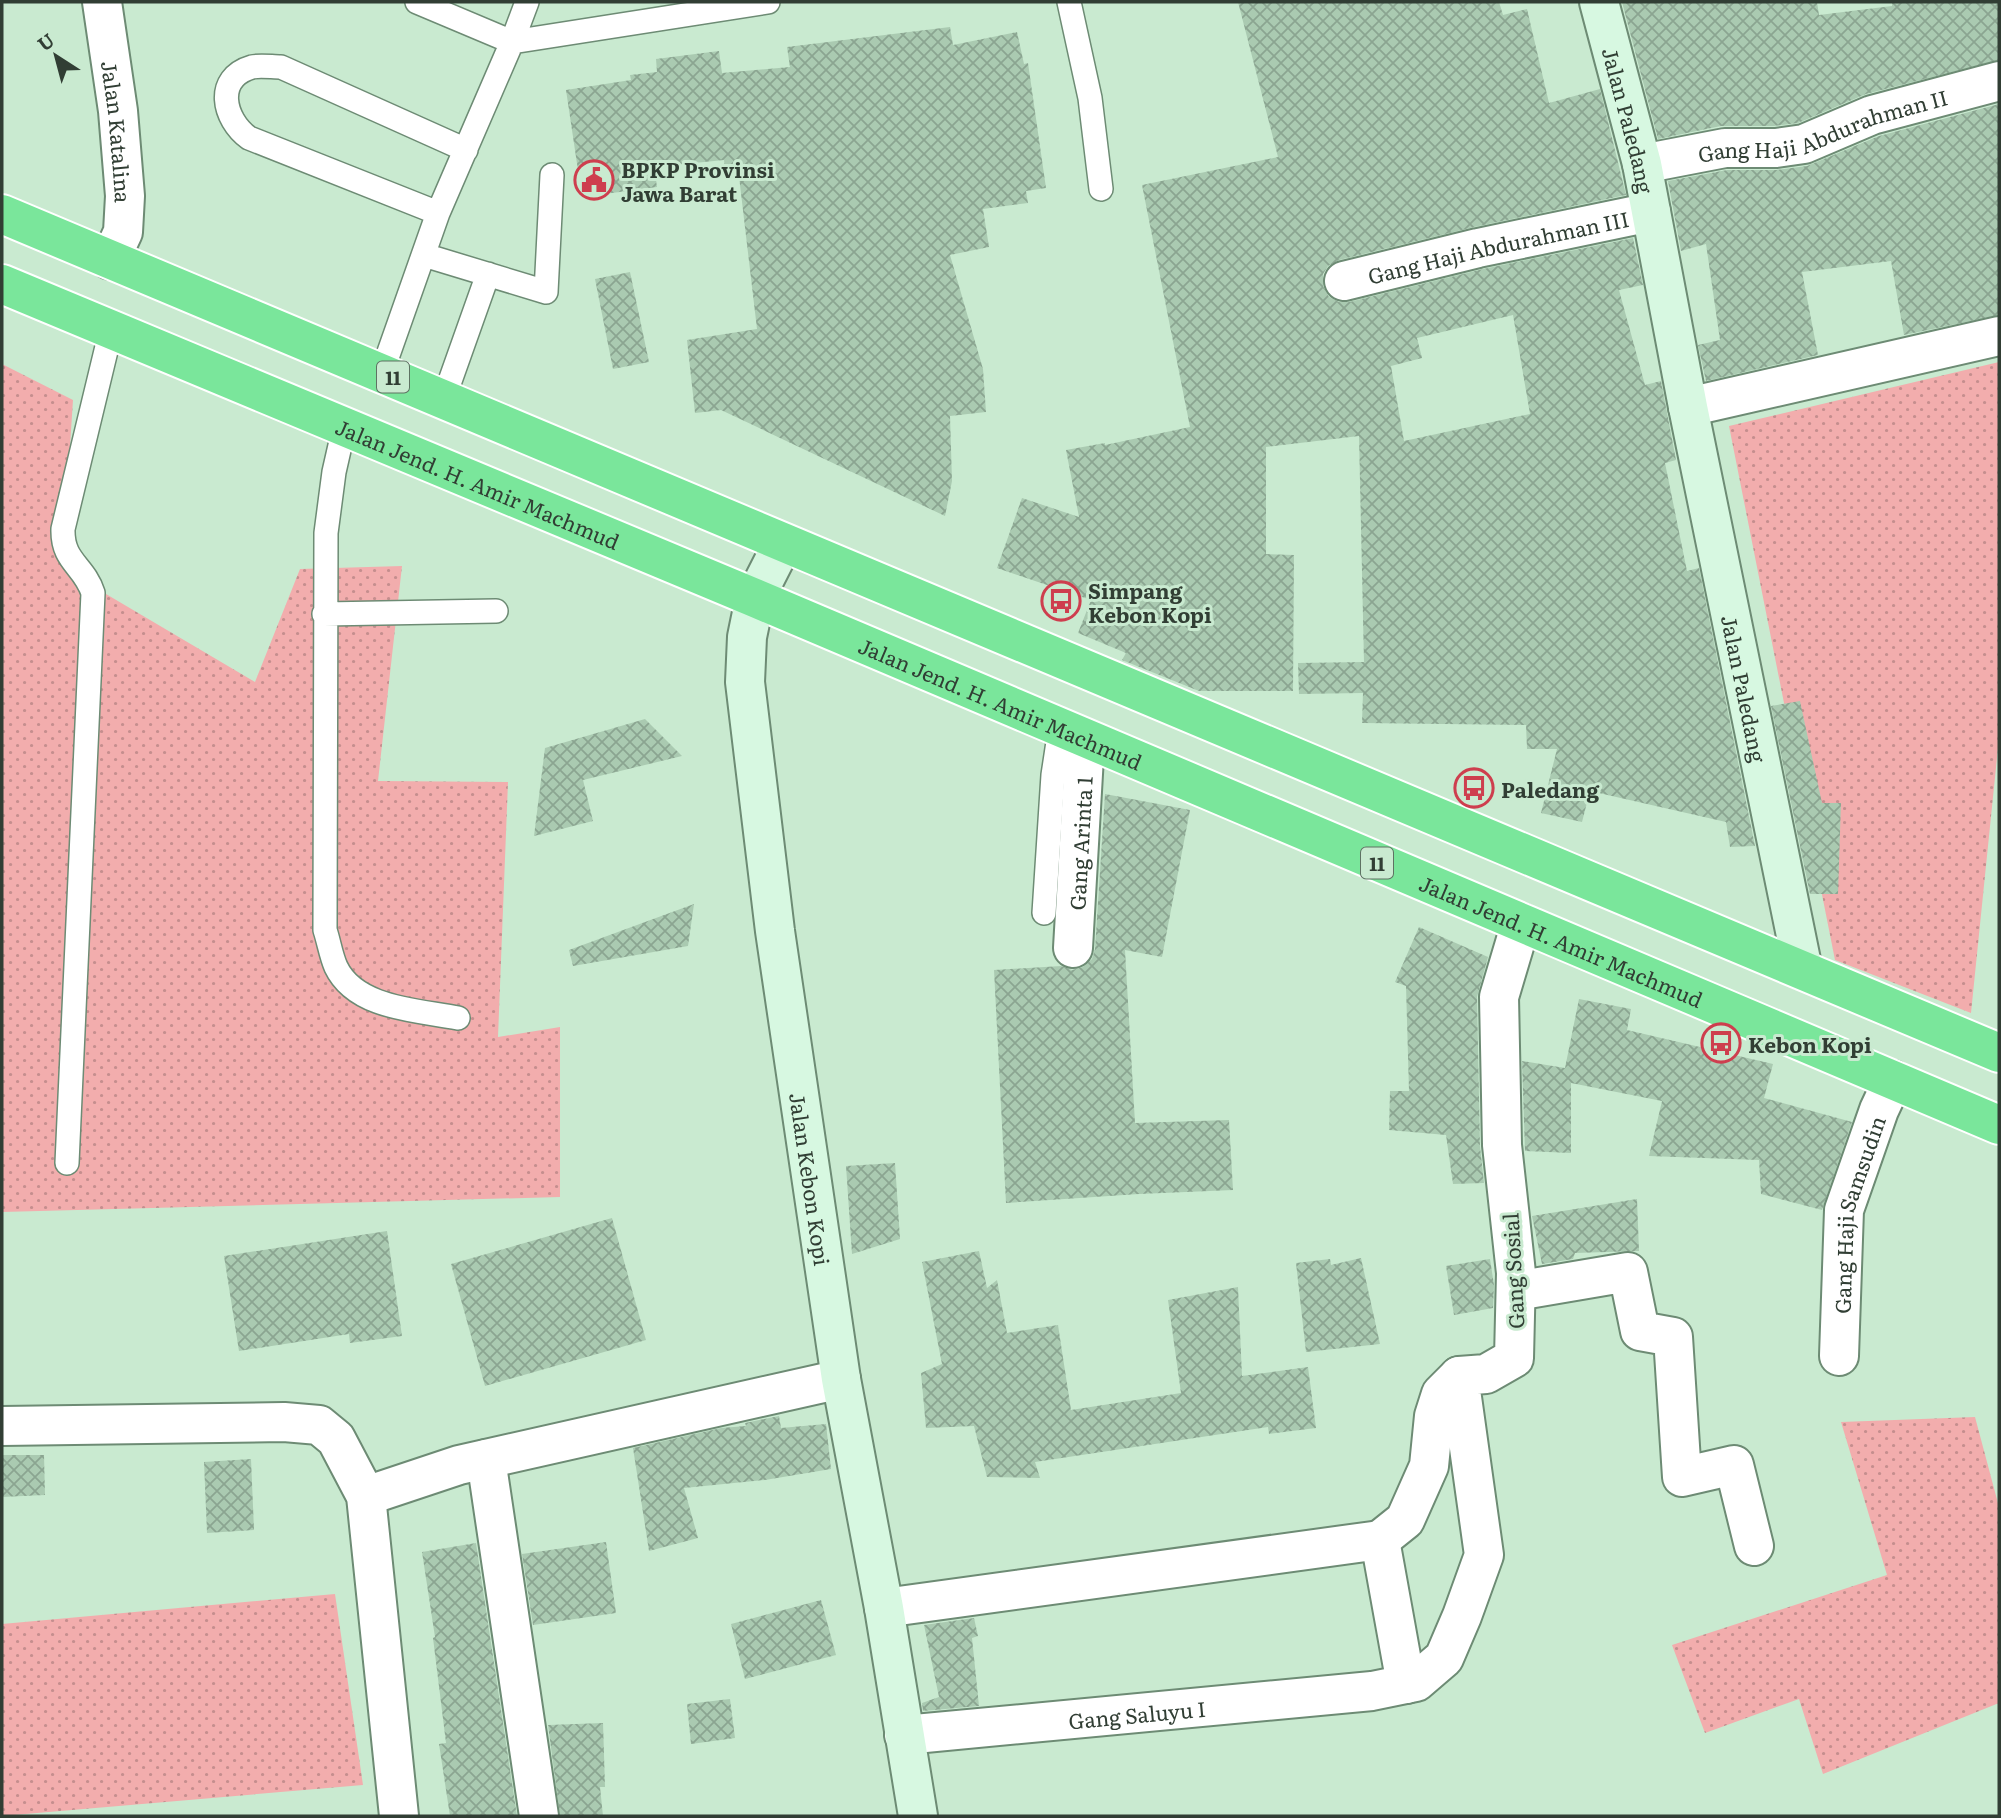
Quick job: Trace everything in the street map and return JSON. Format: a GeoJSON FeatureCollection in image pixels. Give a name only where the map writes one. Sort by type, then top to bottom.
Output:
{"type":"FeatureCollection","features":[{"type":"Feature","properties":{"kind":"highway","name":"11"},"geometry":{"type":"LineString","coordinates":[[2,214],[1999,1053]]}},
{"type":"Feature","properties":{"kind":"highway","name":"Jalan Jend. H. Amir Machmud"},"geometry":{"type":"LineString","coordinates":[[2,284],[755,598],[1999,1125]]}},
{"type":"Feature","properties":{"kind":"main road","name":"Jalan Paledang"},"geometry":{"type":"LineString","coordinates":[[1599,2],[1642,164],[1688,407],[1802,970]]}},
{"type":"Feature","properties":{"kind":"main road","name":"Jalan Kebon Kopi"},"geometry":{"type":"LineString","coordinates":[[783,543],[755,598],[747,637],[745,682],[775,931],[841,1378],[884,1608],[918,1816]]}},
{"type":"Feature","properties":{"kind":"street","name":"Jalan Katalina"},"geometry":{"type":"LineString","coordinates":[[102,2],[118,111],[125,196],[123,232],[110,260]]}},
{"type":"Feature","properties":{"kind":"street","name":"Gang Haji Abdurahman II"},"geometry":{"type":"LineString","coordinates":[[1642,164],[1725,148],[1776,148],[1804,144],[1872,116],[1999,80]]}},
{"type":"Feature","properties":{"kind":"street","name":"Gang Haji Abdurahman III"},"geometry":{"type":"LineString","coordinates":[[1344,281],[1478,248],[1651,212]]}},
{"type":"Feature","properties":{"kind":"street"},"geometry":{"type":"LineString","coordinates":[[1688,407],[1999,336]]}},
{"type":"Feature","properties":{"kind":"street","name":"Gang Arinta 1"},"geometry":{"type":"LineString","coordinates":[[1072,734],[1073,948]]}},
{"type":"Feature","properties":{"kind":"street","name":"Gang Sosial"},"geometry":{"type":"LineString","coordinates":[[1459,1376],[1486,1374],[1514,1358],[1516,1291],[1502,1145],[1499,997],[1521,923]]}},
{"type":"Feature","properties":{"kind":"street","name":"Gang Haji Samsudin"},"geometry":{"type":"LineString","coordinates":[[1839,1356],[1844,1210],[1879,1110],[1893,1080]]}},
{"type":"Feature","properties":{"kind":"street"},"geometry":{"type":"LineString","coordinates":[[1516,1291],[1628,1272],[1640,1331],[1673,1336],[1682,1477],[1734,1465],[1754,1546]]}},
{"type":"Feature","properties":{"kind":"street"},"geometry":{"type":"LineString","coordinates":[[1380,1540],[1389,1687],[1416,1682],[1444,1658],[1484,1555],[1459,1376]]}},
{"type":"Feature","properties":{"kind":"street"},"geometry":{"type":"LineString","coordinates":[[884,1608],[1380,1540],[1405,1520],[1429,1466],[1434,1416],[1441,1394],[1459,1376]]}},
{"type":"Feature","properties":{"kind":"street"},"geometry":{"type":"LineString","coordinates":[[366,1496],[459,1465],[841,1378]]}},
{"type":"Feature","properties":{"kind":"street"},"geometry":{"type":"LineString","coordinates":[[2,1426],[284,1422],[319,1425],[336,1439],[366,1496],[399,1816]]}},
{"type":"Feature","properties":{"kind":"street"},"geometry":{"type":"LineString","coordinates":[[486,1459],[539,1816]]}},
{"type":"Feature","properties":{"kind":"street","name":"Gang Saluyu I"},"geometry":{"type":"LineString","coordinates":[[904,1735],[1389,1687]]}},
{"type":"Feature","properties":{"kind":"lane"},"geometry":{"type":"LineString","coordinates":[[417,2],[512,42],[768,2]]}},
{"type":"Feature","properties":{"kind":"lane"},"geometry":{"type":"LineString","coordinates":[[382,372],[438,213],[527,2]]}},
{"type":"Feature","properties":{"kind":"lane"},"geometry":{"type":"LineString","coordinates":[[1069,2],[1090,98],[1101,189]]}},
{"type":"Feature","properties":{"kind":"lane"},"geometry":{"type":"LineString","coordinates":[[438,213],[248,138],[230,120],[226,102],[229,86],[238,75],[253,67],[281,67],[466,150]]}},
{"type":"Feature","properties":{"kind":"lane"},"geometry":{"type":"LineString","coordinates":[[425,255],[545,292],[552,175]]}},
{"type":"Feature","properties":{"kind":"lane"},"geometry":{"type":"LineString","coordinates":[[444,398],[488,274]]}},
{"type":"Feature","properties":{"kind":"lane"},"geometry":{"type":"LineString","coordinates":[[67,1163],[93,593],[85,574],[68,556],[62,542],[111,330]]}},
{"type":"Feature","properties":{"kind":"lane"},"geometry":{"type":"LineString","coordinates":[[344,428],[334,472],[326,533],[326,930],[336,968],[354,989],[373,1001],[458,1018]]}},
{"type":"Feature","properties":{"kind":"lane"},"geometry":{"type":"LineString","coordinates":[[324,614],[496,611]]}},
{"type":"Feature","properties":{"kind":"lane"},"geometry":{"type":"LineString","coordinates":[[1044,913],[1053,775],[1072,734]]}},
{"type":"Feature","properties":{"kind":"shaded area"},"geometry":{"type":"Polygon","coordinates":[[[1999,362],[1999,738],[1971,1013],[1835,960],[1729,426],[1999,362]]]}},
{"type":"Feature","properties":{"kind":"shaded area"},"geometry":{"type":"Polygon","coordinates":[[[2,364],[73,400],[62,568],[255,682],[300,569],[402,566],[378,781],[508,782],[498,1037],[560,1027],[560,1197],[2,1212],[2,364]]]}},
{"type":"Feature","properties":{"kind":"shaded area"},"geometry":{"type":"Polygon","coordinates":[[[1975,1417],[1999,1507],[1999,1703],[1823,1774],[1799,1699],[1705,1733],[1672,1645],[1887,1575],[1841,1422],[1975,1417]]]}},
{"type":"Feature","properties":{"kind":"shaded area"},"geometry":{"type":"Polygon","coordinates":[[[335,1594],[363,1785],[2,1816],[2,1624],[335,1594]]]}},
{"type":"Feature","properties":{"kind":"building"},"geometry":{"type":"Polygon","coordinates":[[[1238,2],[1499,2],[1503,15],[1527,9],[1549,103],[1600,89],[1626,195],[1474,227],[1339,260],[1328,266],[1323,274],[1323,286],[1329,297],[1339,302],[1349,302],[1483,269],[1633,238],[1643,285],[1619,290],[1645,385],[1661,381],[1676,460],[1665,463],[1687,571],[1699,568],[1755,846],[1730,847],[1726,822],[1590,791],[1582,822],[1541,813],[1557,749],[1527,749],[1526,725],[1362,723],[1363,693],[1299,694],[1298,663],[1364,662],[1359,436],[1266,447],[1266,554],[1294,555],[1293,691],[1199,691],[1122,660],[1126,653],[1078,633],[1091,600],[997,568],[1022,498],[1079,517],[1066,450],[1105,445],[1190,427],[1142,185],[1278,157],[1238,2]],[[1513,315],[1417,338],[1422,358],[1391,366],[1404,441],[1530,414],[1513,315]]]}},
{"type":"Feature","properties":{"kind":"building"},"geometry":{"type":"Polygon","coordinates":[[[1622,2],[1817,2],[1819,15],[1892,6],[1892,2],[1999,2],[1999,60],[1866,94],[1798,123],[1721,126],[1658,139],[1622,2]]]}},
{"type":"Feature","properties":{"kind":"building"},"geometry":{"type":"Polygon","coordinates":[[[950,27],[953,45],[1017,32],[1024,64],[1028,63],[1046,188],[1026,191],[1028,203],[983,209],[989,247],[950,255],[983,369],[986,412],[950,416],[952,481],[945,516],[721,410],[695,413],[687,340],[757,329],[738,168],[725,169],[724,160],[654,167],[657,187],[582,197],[566,90],[631,80],[630,75],[657,72],[656,59],[719,51],[722,73],[790,67],[787,47],[950,27]]]}},
{"type":"Feature","properties":{"kind":"building"},"geometry":{"type":"Polygon","coordinates":[[[1999,104],[1999,315],[1904,335],[1891,261],[1802,272],[1818,355],[1706,381],[1698,345],[1720,340],[1706,244],[1681,251],[1668,181],[1727,170],[1776,170],[1807,166],[1879,136],[1999,104]]]}},
{"type":"Feature","properties":{"kind":"building"},"geometry":{"type":"Polygon","coordinates":[[[630,272],[649,362],[613,369],[595,279],[630,272]]]}},
{"type":"Feature","properties":{"kind":"building"},"geometry":{"type":"Polygon","coordinates":[[[1800,701],[1822,803],[1841,803],[1838,894],[1810,894],[1771,706],[1800,701]]]}},
{"type":"Feature","properties":{"kind":"building"},"geometry":{"type":"Polygon","coordinates":[[[645,719],[682,756],[583,780],[593,821],[534,836],[545,748],[645,719]]]}},
{"type":"Feature","properties":{"kind":"building"},"geometry":{"type":"Polygon","coordinates":[[[1105,794],[1190,810],[1162,957],[1125,950],[1135,1123],[1229,1120],[1233,1190],[1006,1203],[994,970],[1061,966],[1072,970],[1083,967],[1092,959],[1095,949],[1105,794]]]}},
{"type":"Feature","properties":{"kind":"building"},"geometry":{"type":"Polygon","coordinates":[[[694,904],[688,946],[573,966],[569,950],[694,904]]]}},
{"type":"Feature","properties":{"kind":"building"},"geometry":{"type":"Polygon","coordinates":[[[1419,927],[1488,957],[1477,997],[1480,1146],[1484,1183],[1453,1184],[1446,1135],[1389,1130],[1390,1091],[1409,1091],[1406,986],[1395,982],[1419,927]]]}},
{"type":"Feature","properties":{"kind":"building"},"geometry":{"type":"Polygon","coordinates":[[[1579,999],[1631,1009],[1627,1030],[1773,1064],[1764,1098],[1852,1122],[1822,1210],[1761,1194],[1759,1160],[1649,1156],[1662,1101],[1571,1083],[1571,1153],[1525,1151],[1522,1061],[1565,1068],[1579,999]]]}},
{"type":"Feature","properties":{"kind":"building"},"geometry":{"type":"Polygon","coordinates":[[[895,1163],[900,1239],[852,1254],[846,1166],[895,1163]]]}},
{"type":"Feature","properties":{"kind":"building"},"geometry":{"type":"Polygon","coordinates":[[[1637,1199],[1639,1251],[1575,1253],[1573,1259],[1542,1264],[1532,1216],[1637,1199]]]}},
{"type":"Feature","properties":{"kind":"building"},"geometry":{"type":"Polygon","coordinates":[[[612,1218],[646,1340],[485,1386],[451,1264],[612,1218]]]}},
{"type":"Feature","properties":{"kind":"building"},"geometry":{"type":"Polygon","coordinates":[[[387,1231],[402,1336],[350,1343],[349,1334],[239,1351],[224,1256],[387,1231]]]}},
{"type":"Feature","properties":{"kind":"building"},"geometry":{"type":"Polygon","coordinates":[[[979,1251],[987,1288],[997,1280],[1007,1333],[1058,1325],[1071,1410],[1181,1393],[1168,1300],[1238,1287],[1242,1376],[1308,1367],[1316,1428],[1269,1434],[1268,1427],[1035,1462],[1040,1478],[987,1477],[974,1426],[926,1428],[921,1373],[942,1364],[922,1262],[979,1251]]]}},
{"type":"Feature","properties":{"kind":"building"},"geometry":{"type":"Polygon","coordinates":[[[1361,1258],[1380,1344],[1306,1352],[1296,1263],[1330,1259],[1331,1265],[1361,1258]]]}},
{"type":"Feature","properties":{"kind":"building"},"geometry":{"type":"Polygon","coordinates":[[[1490,1259],[1494,1285],[1493,1308],[1454,1315],[1446,1266],[1490,1259]]]}},
{"type":"Feature","properties":{"kind":"building"},"geometry":{"type":"Polygon","coordinates":[[[779,1416],[781,1428],[826,1424],[831,1469],[765,1480],[684,1488],[698,1538],[649,1551],[633,1448],[721,1428],[746,1426],[745,1423],[779,1416]]]}},
{"type":"Feature","properties":{"kind":"building"},"geometry":{"type":"Polygon","coordinates":[[[2,1455],[44,1455],[45,1495],[2,1497],[2,1455]]]}},
{"type":"Feature","properties":{"kind":"building"},"geometry":{"type":"Polygon","coordinates":[[[251,1459],[254,1530],[207,1533],[204,1462],[251,1459]]]}},
{"type":"Feature","properties":{"kind":"building"},"geometry":{"type":"Polygon","coordinates":[[[606,1542],[616,1613],[533,1625],[522,1554],[606,1542]]]}},
{"type":"Feature","properties":{"kind":"building"},"geometry":{"type":"Polygon","coordinates":[[[476,1543],[517,1816],[450,1816],[439,1744],[446,1743],[435,1637],[422,1552],[476,1543]]]}},
{"type":"Feature","properties":{"kind":"building"},"geometry":{"type":"Polygon","coordinates":[[[821,1600],[836,1655],[745,1679],[731,1624],[821,1600]]]}},
{"type":"Feature","properties":{"kind":"building"},"geometry":{"type":"Polygon","coordinates":[[[974,1618],[978,1636],[972,1638],[979,1706],[923,1711],[922,1703],[939,1697],[924,1625],[974,1618]]]}},
{"type":"Feature","properties":{"kind":"building"},"geometry":{"type":"Polygon","coordinates":[[[730,1699],[735,1738],[691,1744],[687,1704],[730,1699]]]}},
{"type":"Feature","properties":{"kind":"building"},"geometry":{"type":"Polygon","coordinates":[[[603,1723],[605,1787],[600,1787],[603,1816],[560,1816],[548,1725],[603,1723]]]}},
{"type":"Feature","properties":{"kind":"place","name":"BPKP Provinsi Jawa Barat"},"geometry":{"type":"Point","coordinates":[594,180]}},
{"type":"Feature","properties":{"kind":"place","name":"Simpang Kebon Kopi"},"geometry":{"type":"Point","coordinates":[1061,601]}},
{"type":"Feature","properties":{"kind":"place","name":"Paledang"},"geometry":{"type":"Point","coordinates":[1474,788]}},
{"type":"Feature","properties":{"kind":"place","name":"Kebon Kopi"},"geometry":{"type":"Point","coordinates":[1721,1043]}}]}
